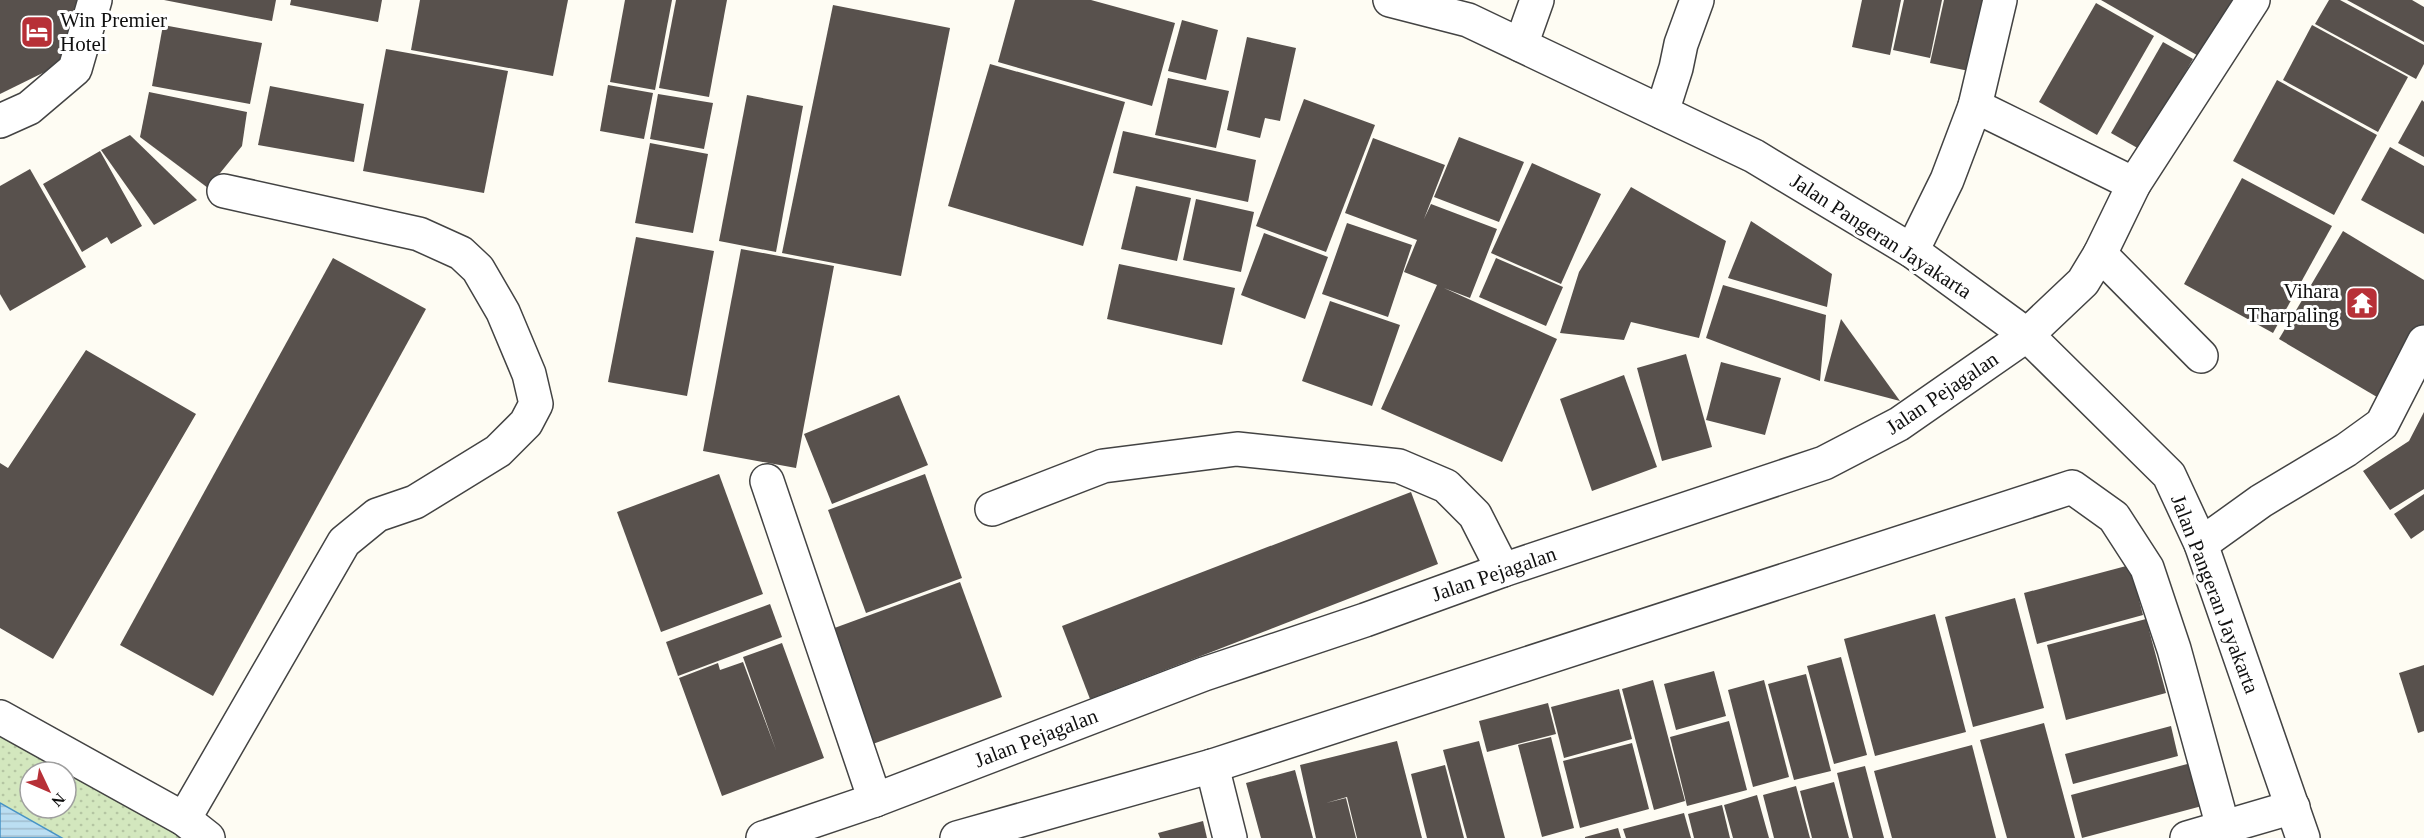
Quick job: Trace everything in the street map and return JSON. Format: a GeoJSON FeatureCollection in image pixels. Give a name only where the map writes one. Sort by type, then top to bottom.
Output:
{"type":"FeatureCollection","features":[{"type":"Feature","properties":{"kind":"street"},"geometry":{"type":"LineString","coordinates":[[0,121],[29,108],[75,69],[95,0]]}},
{"type":"Feature","properties":{"kind":"street","name":"Jalan Pangeran Jayakarta"},"geometry":{"type":"LineString","coordinates":[[1390,0],[1471,10],[1521,45],[1754,156],[1912,251],[2027,335],[2169,475],[2201,544],[2303,838]]}},
{"type":"Feature","properties":{"kind":"street"},"geometry":{"type":"LineString","coordinates":[[1521,45],[1537,0]]}},
{"type":"Feature","properties":{"kind":"street"},"geometry":{"type":"LineString","coordinates":[[1662,112],[1677,68],[1681,44],[1681,0]]}},
{"type":"Feature","properties":{"kind":"street"},"geometry":{"type":"LineString","coordinates":[[1681,44],[1697,0]]}},
{"type":"Feature","properties":{"kind":"street"},"geometry":{"type":"LineString","coordinates":[[1912,251],[1947,180],[1975,106],[2000,0]]}},
{"type":"Feature","properties":{"kind":"street","name":"Jalan Pejagalan"},"geometry":{"type":"LineString","coordinates":[[763,838],[875,800],[1204,674],[1365,620],[1503,570],[1824,463],[1899,424],[2027,335],[2083,282],[2100,254],[2134,184],[2253,0]]}},
{"type":"Feature","properties":{"kind":"street"},"geometry":{"type":"LineString","coordinates":[[1975,106],[2134,184]]}},
{"type":"Feature","properties":{"kind":"street"},"geometry":{"type":"LineString","coordinates":[[0,717],[196,829],[344,542],[377,515],[416,502],[498,452],[526,423],[536,404],[529,374],[503,312],[478,269],[461,253],[419,234],[224,191]]}},
{"type":"Feature","properties":{"kind":"street"},"geometry":{"type":"LineString","coordinates":[[2100,254],[2201,356]]}},
{"type":"Feature","properties":{"kind":"street"},"geometry":{"type":"LineString","coordinates":[[2201,544],[2261,501],[2346,450],[2382,424],[2424,342]]}},
{"type":"Feature","properties":{"kind":"street"},"geometry":{"type":"LineString","coordinates":[[992,509],[1103,466],[1237,449],[1399,466],[1446,486],[1475,515],[1503,570]]}},
{"type":"Feature","properties":{"kind":"street"},"geometry":{"type":"LineString","coordinates":[[767,482],[875,800]]}},
{"type":"Feature","properties":{"kind":"street"},"geometry":{"type":"LineString","coordinates":[[957,838],[1212,766],[2072,487],[2114,517],[2146,568],[2174,649],[2225,833]]}},
{"type":"Feature","properties":{"kind":"street"},"geometry":{"type":"LineString","coordinates":[[1212,766],[1230,838]]}},
{"type":"Feature","properties":{"kind":"street"},"geometry":{"type":"LineString","coordinates":[[2187,838],[2225,833],[2293,807]]}},
{"type":"Feature","properties":{"kind":"green space"},"geometry":{"type":"Polygon","coordinates":[[[0,717],[74,760],[18,760],[18,813],[0,803],[0,717]]]}},
{"type":"Feature","properties":{"kind":"green space"},"geometry":{"type":"Polygon","coordinates":[[[78,762],[208,838],[62,838],[30,820],[78,820],[78,762]]]}},
{"type":"Feature","properties":{"kind":"water"},"geometry":{"type":"Polygon","coordinates":[[[0,803],[18,813],[18,820],[30,820],[62,838],[0,838],[0,803]]]}},
{"type":"Feature","properties":{"kind":"building","name":"Win Premier Hotel"},"geometry":{"type":"Polygon","coordinates":[[[0,0],[83,0],[63,63],[0,94],[0,0]]]}},
{"type":"Feature","properties":{"kind":"building"},"geometry":{"type":"Polygon","coordinates":[[[164,0],[276,0],[272,21],[164,0]]]}},
{"type":"Feature","properties":{"kind":"building"},"geometry":{"type":"Polygon","coordinates":[[[291,0],[382,0],[378,22],[290,5],[291,0]]]}},
{"type":"Feature","properties":{"kind":"building"},"geometry":{"type":"Polygon","coordinates":[[[420,0],[568,0],[553,76],[411,50],[420,0]]]}},
{"type":"Feature","properties":{"kind":"building"},"geometry":{"type":"Polygon","coordinates":[[[625,0],[672,0],[655,90],[610,82],[625,0]]]}},
{"type":"Feature","properties":{"kind":"building"},"geometry":{"type":"Polygon","coordinates":[[[676,0],[727,0],[709,97],[659,88],[676,0]]]}},
{"type":"Feature","properties":{"kind":"building"},"geometry":{"type":"Polygon","coordinates":[[[1015,0],[1091,0],[1175,23],[1152,106],[998,62],[1015,0]]]}},
{"type":"Feature","properties":{"kind":"building"},"geometry":{"type":"Polygon","coordinates":[[[1862,0],[1901,0],[1890,55],[1852,47],[1862,0]]]}},
{"type":"Feature","properties":{"kind":"building"},"geometry":{"type":"Polygon","coordinates":[[[1904,0],[1942,0],[1930,58],[1893,50],[1904,0]]]}},
{"type":"Feature","properties":{"kind":"building"},"geometry":{"type":"Polygon","coordinates":[[[1944,0],[1984,0],[1969,71],[1930,63],[1944,0]]]}},
{"type":"Feature","properties":{"kind":"building"},"geometry":{"type":"Polygon","coordinates":[[[2101,0],[2236,0],[2202,58],[2101,0]]]}},
{"type":"Feature","properties":{"kind":"building"},"geometry":{"type":"Polygon","coordinates":[[[2329,0],[2340,0],[2424,45],[2424,64],[2416,79],[2315,24],[2329,0]]]}},
{"type":"Feature","properties":{"kind":"building"},"geometry":{"type":"Polygon","coordinates":[[[2347,0],[2412,0],[2424,7],[2424,42],[2347,0]]]}},
{"type":"Feature","properties":{"kind":"building"},"geometry":{"type":"Polygon","coordinates":[[[2096,3],[2154,36],[2097,135],[2039,102],[2096,3]]]}},
{"type":"Feature","properties":{"kind":"building"},"geometry":{"type":"Polygon","coordinates":[[[833,5],[950,28],[901,276],[782,253],[833,5]]]}},
{"type":"Feature","properties":{"kind":"building"},"geometry":{"type":"Polygon","coordinates":[[[1182,20],[1218,30],[1206,80],[1168,71],[1182,20]]]}},
{"type":"Feature","properties":{"kind":"building"},"geometry":{"type":"Polygon","coordinates":[[[163,25],[262,43],[250,104],[152,86],[163,25]]]}},
{"type":"Feature","properties":{"kind":"building"},"geometry":{"type":"Polygon","coordinates":[[[2312,25],[2408,77],[2378,132],[2283,80],[2312,25]]]}},
{"type":"Feature","properties":{"kind":"building"},"geometry":{"type":"Polygon","coordinates":[[[1247,37],[1296,48],[1280,121],[1265,118],[1260,138],[1227,130],[1247,37]]]}},
{"type":"Feature","properties":{"kind":"building"},"geometry":{"type":"Polygon","coordinates":[[[2163,42],[2193,59],[2141,150],[2111,133],[2163,42]]]}},
{"type":"Feature","properties":{"kind":"building"},"geometry":{"type":"Polygon","coordinates":[[[386,49],[508,71],[484,193],[363,171],[386,49]]]}},
{"type":"Feature","properties":{"kind":"building"},"geometry":{"type":"Polygon","coordinates":[[[990,64],[1125,102],[1083,246],[948,206],[990,64]]]}},
{"type":"Feature","properties":{"kind":"building"},"geometry":{"type":"Polygon","coordinates":[[[1168,78],[1229,91],[1216,148],[1155,135],[1168,78]]]}},
{"type":"Feature","properties":{"kind":"building"},"geometry":{"type":"Polygon","coordinates":[[[2277,80],[2377,135],[2334,215],[2233,161],[2277,80]]]}},
{"type":"Feature","properties":{"kind":"building"},"geometry":{"type":"Polygon","coordinates":[[[608,85],[653,93],[644,139],[600,131],[608,85]]]}},
{"type":"Feature","properties":{"kind":"building"},"geometry":{"type":"Polygon","coordinates":[[[270,86],[364,104],[354,162],[258,145],[270,86]]]}},
{"type":"Feature","properties":{"kind":"building"},"geometry":{"type":"Polygon","coordinates":[[[149,92],[247,112],[242,146],[208,188],[140,137],[149,92]]]}},
{"type":"Feature","properties":{"kind":"building"},"geometry":{"type":"Polygon","coordinates":[[[658,94],[713,103],[704,149],[650,139],[658,94]]]}},
{"type":"Feature","properties":{"kind":"building"},"geometry":{"type":"Polygon","coordinates":[[[747,95],[803,106],[776,252],[719,241],[747,95]]]}},
{"type":"Feature","properties":{"kind":"building"},"geometry":{"type":"Polygon","coordinates":[[[1304,99],[1375,125],[1326,252],[1256,226],[1304,99]]]}},
{"type":"Feature","properties":{"kind":"building"},"geometry":{"type":"Polygon","coordinates":[[[2422,100],[2424,102],[2424,157],[2398,143],[2422,100]]]}},
{"type":"Feature","properties":{"kind":"building"},"geometry":{"type":"Polygon","coordinates":[[[1123,131],[1256,160],[1248,202],[1113,173],[1123,131]]]}},
{"type":"Feature","properties":{"kind":"building"},"geometry":{"type":"Polygon","coordinates":[[[130,135],[197,200],[154,225],[101,150],[130,135]]]}},
{"type":"Feature","properties":{"kind":"building"},"geometry":{"type":"Polygon","coordinates":[[[1459,137],[1524,162],[1499,222],[1434,197],[1459,137]]]}},
{"type":"Feature","properties":{"kind":"building"},"geometry":{"type":"Polygon","coordinates":[[[1373,138],[1445,165],[1424,219],[1431,204],[1497,229],[1470,298],[1444,288],[1557,339],[1502,462],[1381,409],[1437,285],[1404,272],[1417,240],[1345,213],[1373,138]]]}},
{"type":"Feature","properties":{"kind":"building"},"geometry":{"type":"Polygon","coordinates":[[[650,143],[708,154],[693,233],[635,223],[650,143]]]}},
{"type":"Feature","properties":{"kind":"building"},"geometry":{"type":"Polygon","coordinates":[[[2390,147],[2424,166],[2424,234],[2361,200],[2390,147]]]}},
{"type":"Feature","properties":{"kind":"building"},"geometry":{"type":"Polygon","coordinates":[[[100,151],[142,226],[111,244],[107,237],[82,252],[43,184],[100,151]]]}},
{"type":"Feature","properties":{"kind":"building"},"geometry":{"type":"Polygon","coordinates":[[[1532,163],[1601,194],[1561,284],[1491,253],[1532,163]]]}},
{"type":"Feature","properties":{"kind":"building"},"geometry":{"type":"Polygon","coordinates":[[[30,169],[86,267],[10,311],[0,294],[0,186],[30,169]]]}},
{"type":"Feature","properties":{"kind":"building"},"geometry":{"type":"Polygon","coordinates":[[[2242,178],[2332,226],[2273,333],[2184,284],[2242,178]]]}},
{"type":"Feature","properties":{"kind":"building"},"geometry":{"type":"Polygon","coordinates":[[[1136,186],[1191,198],[1177,261],[1121,249],[1136,186]]]}},
{"type":"Feature","properties":{"kind":"building"},"geometry":{"type":"Polygon","coordinates":[[[1631,187],[1726,241],[1699,338],[1631,322],[1624,340],[1560,333],[1579,272],[1631,187]]]}},
{"type":"Feature","properties":{"kind":"building"},"geometry":{"type":"Polygon","coordinates":[[[1196,199],[1254,212],[1241,272],[1183,260],[1196,199]]]}},
{"type":"Feature","properties":{"kind":"building"},"geometry":{"type":"Polygon","coordinates":[[[1751,221],[1832,274],[1827,307],[1728,278],[1751,221]]]}},
{"type":"Feature","properties":{"kind":"building"},"geometry":{"type":"Polygon","coordinates":[[[1347,223],[1412,245],[1388,317],[1322,294],[1347,223]]]}},
{"type":"Feature","properties":{"kind":"building","name":"Vihara Tharpaling"},"geometry":{"type":"Polygon","coordinates":[[[2343,231],[2424,280],[2424,325],[2382,400],[2279,339],[2343,231]]]}},
{"type":"Feature","properties":{"kind":"building"},"geometry":{"type":"Polygon","coordinates":[[[1264,233],[1328,257],[1305,319],[1241,295],[1264,233]]]}},
{"type":"Feature","properties":{"kind":"building"},"geometry":{"type":"Polygon","coordinates":[[[636,237],[714,251],[687,396],[608,382],[636,237]]]}},
{"type":"Feature","properties":{"kind":"building"},"geometry":{"type":"Polygon","coordinates":[[[741,249],[834,266],[796,468],[703,451],[741,249]]]}},
{"type":"Feature","properties":{"kind":"building"},"geometry":{"type":"Polygon","coordinates":[[[333,258],[426,309],[213,696],[120,645],[333,258]]]}},
{"type":"Feature","properties":{"kind":"building"},"geometry":{"type":"Polygon","coordinates":[[[1496,258],[1563,287],[1546,326],[1479,297],[1496,258]]]}},
{"type":"Feature","properties":{"kind":"building"},"geometry":{"type":"Polygon","coordinates":[[[1119,264],[1235,288],[1222,345],[1107,319],[1119,264]]]}},
{"type":"Feature","properties":{"kind":"building"},"geometry":{"type":"Polygon","coordinates":[[[1723,285],[1826,315],[1820,381],[1706,338],[1723,285]]]}},
{"type":"Feature","properties":{"kind":"building"},"geometry":{"type":"Polygon","coordinates":[[[1330,301],[1400,325],[1372,406],[1302,381],[1330,301]]]}},
{"type":"Feature","properties":{"kind":"building"},"geometry":{"type":"Polygon","coordinates":[[[1841,319],[1900,401],[1824,381],[1841,319]]]}},
{"type":"Feature","properties":{"kind":"building"},"geometry":{"type":"Polygon","coordinates":[[[86,350],[196,414],[53,659],[0,628],[0,463],[8,468],[86,350]]]}},
{"type":"Feature","properties":{"kind":"building"},"geometry":{"type":"Polygon","coordinates":[[[1686,354],[1712,447],[1662,461],[1637,368],[1686,354]]]}},
{"type":"Feature","properties":{"kind":"building"},"geometry":{"type":"Polygon","coordinates":[[[1721,362],[1781,378],[1765,435],[1706,420],[1721,362]]]}},
{"type":"Feature","properties":{"kind":"building"},"geometry":{"type":"Polygon","coordinates":[[[1624,375],[1657,467],[1592,491],[1560,399],[1624,375]]]}},
{"type":"Feature","properties":{"kind":"building"},"geometry":{"type":"Polygon","coordinates":[[[899,395],[928,465],[832,504],[804,434],[899,395]]]}},
{"type":"Feature","properties":{"kind":"building"},"geometry":{"type":"Polygon","coordinates":[[[2424,412],[2424,489],[2390,510],[2363,471],[2409,441],[2424,412]]]}},
{"type":"Feature","properties":{"kind":"building"},"geometry":{"type":"Polygon","coordinates":[[[719,474],[763,594],[661,632],[617,512],[719,474]]]}},
{"type":"Feature","properties":{"kind":"building"},"geometry":{"type":"Polygon","coordinates":[[[925,474],[962,578],[866,613],[828,510],[925,474]]]}},
{"type":"Feature","properties":{"kind":"building"},"geometry":{"type":"Polygon","coordinates":[[[1411,492],[1438,564],[1090,699],[1062,626],[1411,492]]]}},
{"type":"Feature","properties":{"kind":"building"},"geometry":{"type":"Polygon","coordinates":[[[2424,494],[2424,530],[2411,539],[2394,514],[2424,494]]]}},
{"type":"Feature","properties":{"kind":"building"},"geometry":{"type":"Polygon","coordinates":[[[2130,565],[2143,615],[2037,644],[2024,593],[2130,565]]]}},
{"type":"Feature","properties":{"kind":"building"},"geometry":{"type":"Polygon","coordinates":[[[960,582],[1002,697],[870,745],[829,630],[960,582]]]}},
{"type":"Feature","properties":{"kind":"building"},"geometry":{"type":"Polygon","coordinates":[[[2015,598],[2044,708],[1973,727],[1945,617],[2015,598]]]}},
{"type":"Feature","properties":{"kind":"building"},"geometry":{"type":"Polygon","coordinates":[[[770,604],[782,637],[678,676],[666,642],[770,604]]]}},
{"type":"Feature","properties":{"kind":"building"},"geometry":{"type":"Polygon","coordinates":[[[1935,614],[1966,732],[1875,756],[1844,639],[1935,614]]]}},
{"type":"Feature","properties":{"kind":"building"},"geometry":{"type":"Polygon","coordinates":[[[2146,619],[2166,693],[2066,720],[2047,645],[2146,619]]]}},
{"type":"Feature","properties":{"kind":"building"},"geometry":{"type":"Polygon","coordinates":[[[782,643],[824,758],[722,796],[679,678],[718,663],[720,670],[743,662],[776,750],[743,657],[782,643]]]}},
{"type":"Feature","properties":{"kind":"building"},"geometry":{"type":"Polygon","coordinates":[[[1841,657],[1867,755],[1834,764],[1807,666],[1841,657]]]}},
{"type":"Feature","properties":{"kind":"building"},"geometry":{"type":"Polygon","coordinates":[[[2424,665],[2424,731],[2418,733],[2399,673],[2424,665]]]}},
{"type":"Feature","properties":{"kind":"building"},"geometry":{"type":"Polygon","coordinates":[[[1714,671],[1726,716],[1676,730],[1664,684],[1714,671]]]}},
{"type":"Feature","properties":{"kind":"building"},"geometry":{"type":"Polygon","coordinates":[[[1806,674],[1831,771],[1794,780],[1768,684],[1806,674]]]}},
{"type":"Feature","properties":{"kind":"building"},"geometry":{"type":"Polygon","coordinates":[[[1653,680],[1685,801],[1654,810],[1622,689],[1653,680]]]}},
{"type":"Feature","properties":{"kind":"building"},"geometry":{"type":"Polygon","coordinates":[[[1764,680],[1789,777],[1753,787],[1728,690],[1764,680]]]}},
{"type":"Feature","properties":{"kind":"building"},"geometry":{"type":"Polygon","coordinates":[[[1619,689],[1632,739],[1564,758],[1551,707],[1619,689]]]}},
{"type":"Feature","properties":{"kind":"building"},"geometry":{"type":"Polygon","coordinates":[[[1548,703],[1556,734],[1487,752],[1479,721],[1548,703]]]}},
{"type":"Feature","properties":{"kind":"building"},"geometry":{"type":"Polygon","coordinates":[[[1729,721],[1747,790],[1687,806],[1670,737],[1729,721]]]}},
{"type":"Feature","properties":{"kind":"building"},"geometry":{"type":"Polygon","coordinates":[[[2044,723],[2075,838],[2007,838],[1980,740],[2044,723]]]}},
{"type":"Feature","properties":{"kind":"building"},"geometry":{"type":"Polygon","coordinates":[[[2171,726],[2178,756],[2073,784],[2065,754],[2171,726]]]}},
{"type":"Feature","properties":{"kind":"building"},"geometry":{"type":"Polygon","coordinates":[[[1551,737],[1574,828],[1542,837],[1518,745],[1551,737]]]}},
{"type":"Feature","properties":{"kind":"building"},"geometry":{"type":"Polygon","coordinates":[[[1397,741],[1422,838],[1357,838],[1347,797],[1326,803],[1346,798],[1356,838],[1316,838],[1300,765],[1397,741]]]}},
{"type":"Feature","properties":{"kind":"building"},"geometry":{"type":"Polygon","coordinates":[[[1479,741],[1505,838],[1467,838],[1443,750],[1479,741]]]}},
{"type":"Feature","properties":{"kind":"building"},"geometry":{"type":"Polygon","coordinates":[[[1632,743],[1649,809],[1580,828],[1563,761],[1632,743]]]}},
{"type":"Feature","properties":{"kind":"building"},"geometry":{"type":"Polygon","coordinates":[[[1972,745],[1996,838],[1892,838],[1874,771],[1972,745]]]}},
{"type":"Feature","properties":{"kind":"building"},"geometry":{"type":"Polygon","coordinates":[[[2191,763],[2202,806],[2082,838],[2071,795],[2191,763]]]}},
{"type":"Feature","properties":{"kind":"building"},"geometry":{"type":"Polygon","coordinates":[[[1445,765],[1464,838],[1427,838],[1411,774],[1445,765]]]}},
{"type":"Feature","properties":{"kind":"building"},"geometry":{"type":"Polygon","coordinates":[[[1865,766],[1884,838],[1853,838],[1837,773],[1865,766]]]}},
{"type":"Feature","properties":{"kind":"building"},"geometry":{"type":"Polygon","coordinates":[[[1295,770],[1313,838],[1261,838],[1246,783],[1295,770]]]}},
{"type":"Feature","properties":{"kind":"building"},"geometry":{"type":"Polygon","coordinates":[[[1834,782],[1849,838],[1812,838],[1800,791],[1834,782]]]}},
{"type":"Feature","properties":{"kind":"building"},"geometry":{"type":"Polygon","coordinates":[[[1796,786],[1810,838],[1774,838],[1763,795],[1796,786]]]}},
{"type":"Feature","properties":{"kind":"building"},"geometry":{"type":"Polygon","coordinates":[[[1757,795],[1769,838],[1733,838],[1724,805],[1757,795]]]}},
{"type":"Feature","properties":{"kind":"building"},"geometry":{"type":"Polygon","coordinates":[[[1722,805],[1730,838],[1694,838],[1688,814],[1722,805]]]}},
{"type":"Feature","properties":{"kind":"building"},"geometry":{"type":"Polygon","coordinates":[[[1684,813],[1691,838],[1626,838],[1623,829],[1684,813]]]}},
{"type":"Feature","properties":{"kind":"building"},"geometry":{"type":"Polygon","coordinates":[[[1203,821],[1207,838],[1160,838],[1158,833],[1203,821]]]}},
{"type":"Feature","properties":{"kind":"building"},"geometry":{"type":"Polygon","coordinates":[[[1618,828],[1621,838],[1585,838],[1585,837],[1618,828]]]}},
{"type":"Feature","properties":{"kind":"place","name":"Win Premier Hotel"},"geometry":{"type":"Point","coordinates":[37,32]}},
{"type":"Feature","properties":{"kind":"place","name":"Vihara Tharpaling"},"geometry":{"type":"Point","coordinates":[2362,303]}}]}
